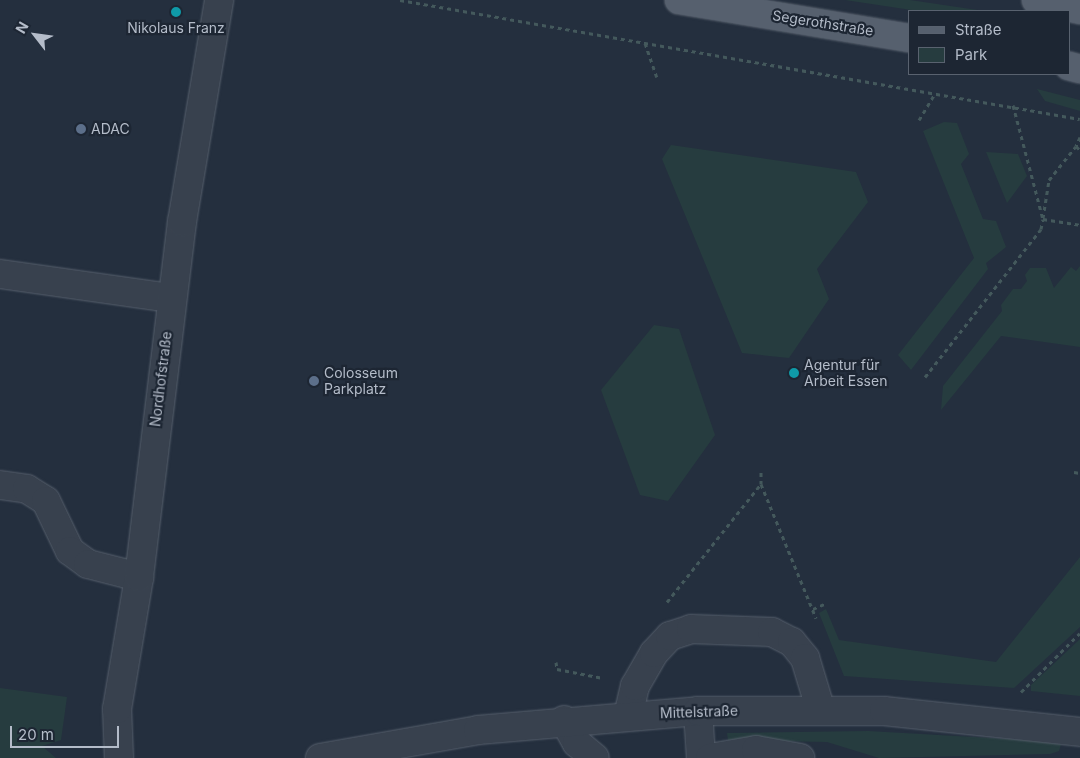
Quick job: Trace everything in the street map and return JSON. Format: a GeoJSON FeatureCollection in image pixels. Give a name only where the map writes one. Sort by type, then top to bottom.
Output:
{"type":"FeatureCollection","features":[{"type":"Feature","properties":{"kind":"main road","name":"Segerothstraße"},"geometry":{"type":"LineString","coordinates":[[679,0],[908,38]]}},
{"type":"Feature","properties":{"kind":"main road"},"geometry":{"type":"LineString","coordinates":[[1036,0],[1080,10]]}},
{"type":"Feature","properties":{"kind":"street","name":"Nordhofstraße"},"geometry":{"type":"LineString","coordinates":[[119,758],[117,709],[139,577],[172,298],[219,0]]}},
{"type":"Feature","properties":{"kind":"street"},"geometry":{"type":"LineString","coordinates":[[0,274],[172,298]]}},
{"type":"Feature","properties":{"kind":"street"},"geometry":{"type":"LineString","coordinates":[[0,485],[27,489],[46,501],[70,551],[88,564],[139,577]]}},
{"type":"Feature","properties":{"kind":"street"},"geometry":{"type":"LineString","coordinates":[[628,716],[635,686],[654,653],[670,636],[691,628],[772,632],[792,642],[806,658],[821,711]]}},
{"type":"Feature","properties":{"kind":"street"},"geometry":{"type":"LineString","coordinates":[[698,711],[701,758]]}},
{"type":"Feature","properties":{"kind":"street","name":"Mittelstraße"},"geometry":{"type":"LineString","coordinates":[[320,758],[379,752],[478,730],[564,720],[698,711],[884,711],[1080,732]]}},
{"type":"Feature","properties":{"kind":"street"},"geometry":{"type":"LineString","coordinates":[[564,720],[577,743],[595,758]]}},
{"type":"Feature","properties":{"kind":"street"},"geometry":{"type":"LineString","coordinates":[[710,758],[756,750],[800,758]]}},
{"type":"Feature","properties":{"kind":"path"},"geometry":{"type":"LineString","coordinates":[[400,0],[934,93],[1013,105],[1080,119]]}},
{"type":"Feature","properties":{"kind":"path"},"geometry":{"type":"LineString","coordinates":[[644,43],[658,77]]}},
{"type":"Feature","properties":{"kind":"path"},"geometry":{"type":"LineString","coordinates":[[920,120],[934,93]]}},
{"type":"Feature","properties":{"kind":"path"},"geometry":{"type":"LineString","coordinates":[[1013,105],[1043,219]]}},
{"type":"Feature","properties":{"kind":"path"},"geometry":{"type":"LineString","coordinates":[[924,377],[1041,229],[1049,180],[1079,148],[1080,138]]}},
{"type":"Feature","properties":{"kind":"path"},"geometry":{"type":"LineString","coordinates":[[1043,219],[1080,225]]}},
{"type":"Feature","properties":{"kind":"path"},"geometry":{"type":"LineString","coordinates":[[761,472],[761,484],[819,624]]}},
{"type":"Feature","properties":{"kind":"path"},"geometry":{"type":"LineString","coordinates":[[1074,472],[1080,473]]}},
{"type":"Feature","properties":{"kind":"path"},"geometry":{"type":"LineString","coordinates":[[664,606],[761,484]]}},
{"type":"Feature","properties":{"kind":"path"},"geometry":{"type":"LineString","coordinates":[[813,609],[824,604]]}},
{"type":"Feature","properties":{"kind":"path"},"geometry":{"type":"LineString","coordinates":[[1019,694],[1080,633]]}},
{"type":"Feature","properties":{"kind":"path"},"geometry":{"type":"LineString","coordinates":[[556,662],[557,669],[605,679]]}},
{"type":"Feature","properties":{"kind":"path"},"geometry":{"type":"LineString","coordinates":[[601,683],[611,672]]}},
{"type":"Feature","properties":{"kind":"green space"},"geometry":{"type":"Polygon","coordinates":[[[845,0],[910,0],[977,10],[911,10],[845,0]]]}},
{"type":"Feature","properties":{"kind":"green space"},"geometry":{"type":"Polygon","coordinates":[[[1037,89],[1080,100],[1080,111],[1045,101],[1037,89]]]}},
{"type":"Feature","properties":{"kind":"green space"},"geometry":{"type":"Polygon","coordinates":[[[944,122],[957,123],[969,154],[961,164],[983,219],[996,221],[1006,247],[986,263],[988,269],[911,370],[898,355],[974,258],[923,131],[944,122]]]}},
{"type":"Feature","properties":{"kind":"green space"},"geometry":{"type":"Polygon","coordinates":[[[671,145],[856,172],[868,202],[817,269],[829,299],[789,358],[742,353],[662,159],[671,145]]]}},
{"type":"Feature","properties":{"kind":"green space"},"geometry":{"type":"Polygon","coordinates":[[[986,152],[1018,154],[1027,176],[1007,203],[986,152]]]}},
{"type":"Feature","properties":{"kind":"green space"},"geometry":{"type":"Polygon","coordinates":[[[1080,266],[1080,347],[1001,336],[941,410],[943,386],[1002,311],[1001,305],[1013,289],[1021,289],[1027,281],[1025,275],[1030,268],[1046,268],[1054,288],[1071,267],[1076,271],[1080,266]]]}},
{"type":"Feature","properties":{"kind":"green space"},"geometry":{"type":"Polygon","coordinates":[[[654,325],[679,329],[715,435],[668,501],[640,495],[601,390],[654,325]]]}},
{"type":"Feature","properties":{"kind":"green space"},"geometry":{"type":"Polygon","coordinates":[[[1080,557],[1080,627],[1014,688],[844,676],[819,613],[826,609],[839,640],[996,662],[1080,557]]]}},
{"type":"Feature","properties":{"kind":"green space"},"geometry":{"type":"Polygon","coordinates":[[[1080,639],[1080,696],[1031,691],[1031,685],[1080,639]]]}},
{"type":"Feature","properties":{"kind":"green space"},"geometry":{"type":"Polygon","coordinates":[[[0,688],[67,697],[61,740],[42,746],[56,758],[0,758],[0,688]]]}},
{"type":"Feature","properties":{"kind":"green space"},"geometry":{"type":"Polygon","coordinates":[[[868,731],[1047,741],[1061,744],[1059,751],[1050,754],[879,758],[827,742],[728,740],[727,733],[868,731]]]}},
{"type":"Feature","properties":{"kind":"place","name":"Nikolaus Franz"},"geometry":{"type":"Point","coordinates":[176,12]}},
{"type":"Feature","properties":{"kind":"place","name":"ADAC"},"geometry":{"type":"Point","coordinates":[81,129]}},
{"type":"Feature","properties":{"kind":"place","name":"Agentur für Arbeit Essen"},"geometry":{"type":"Point","coordinates":[794,373]}},
{"type":"Feature","properties":{"kind":"place","name":"Colosseum Parkplatz"},"geometry":{"type":"Point","coordinates":[314,381]}}]}
